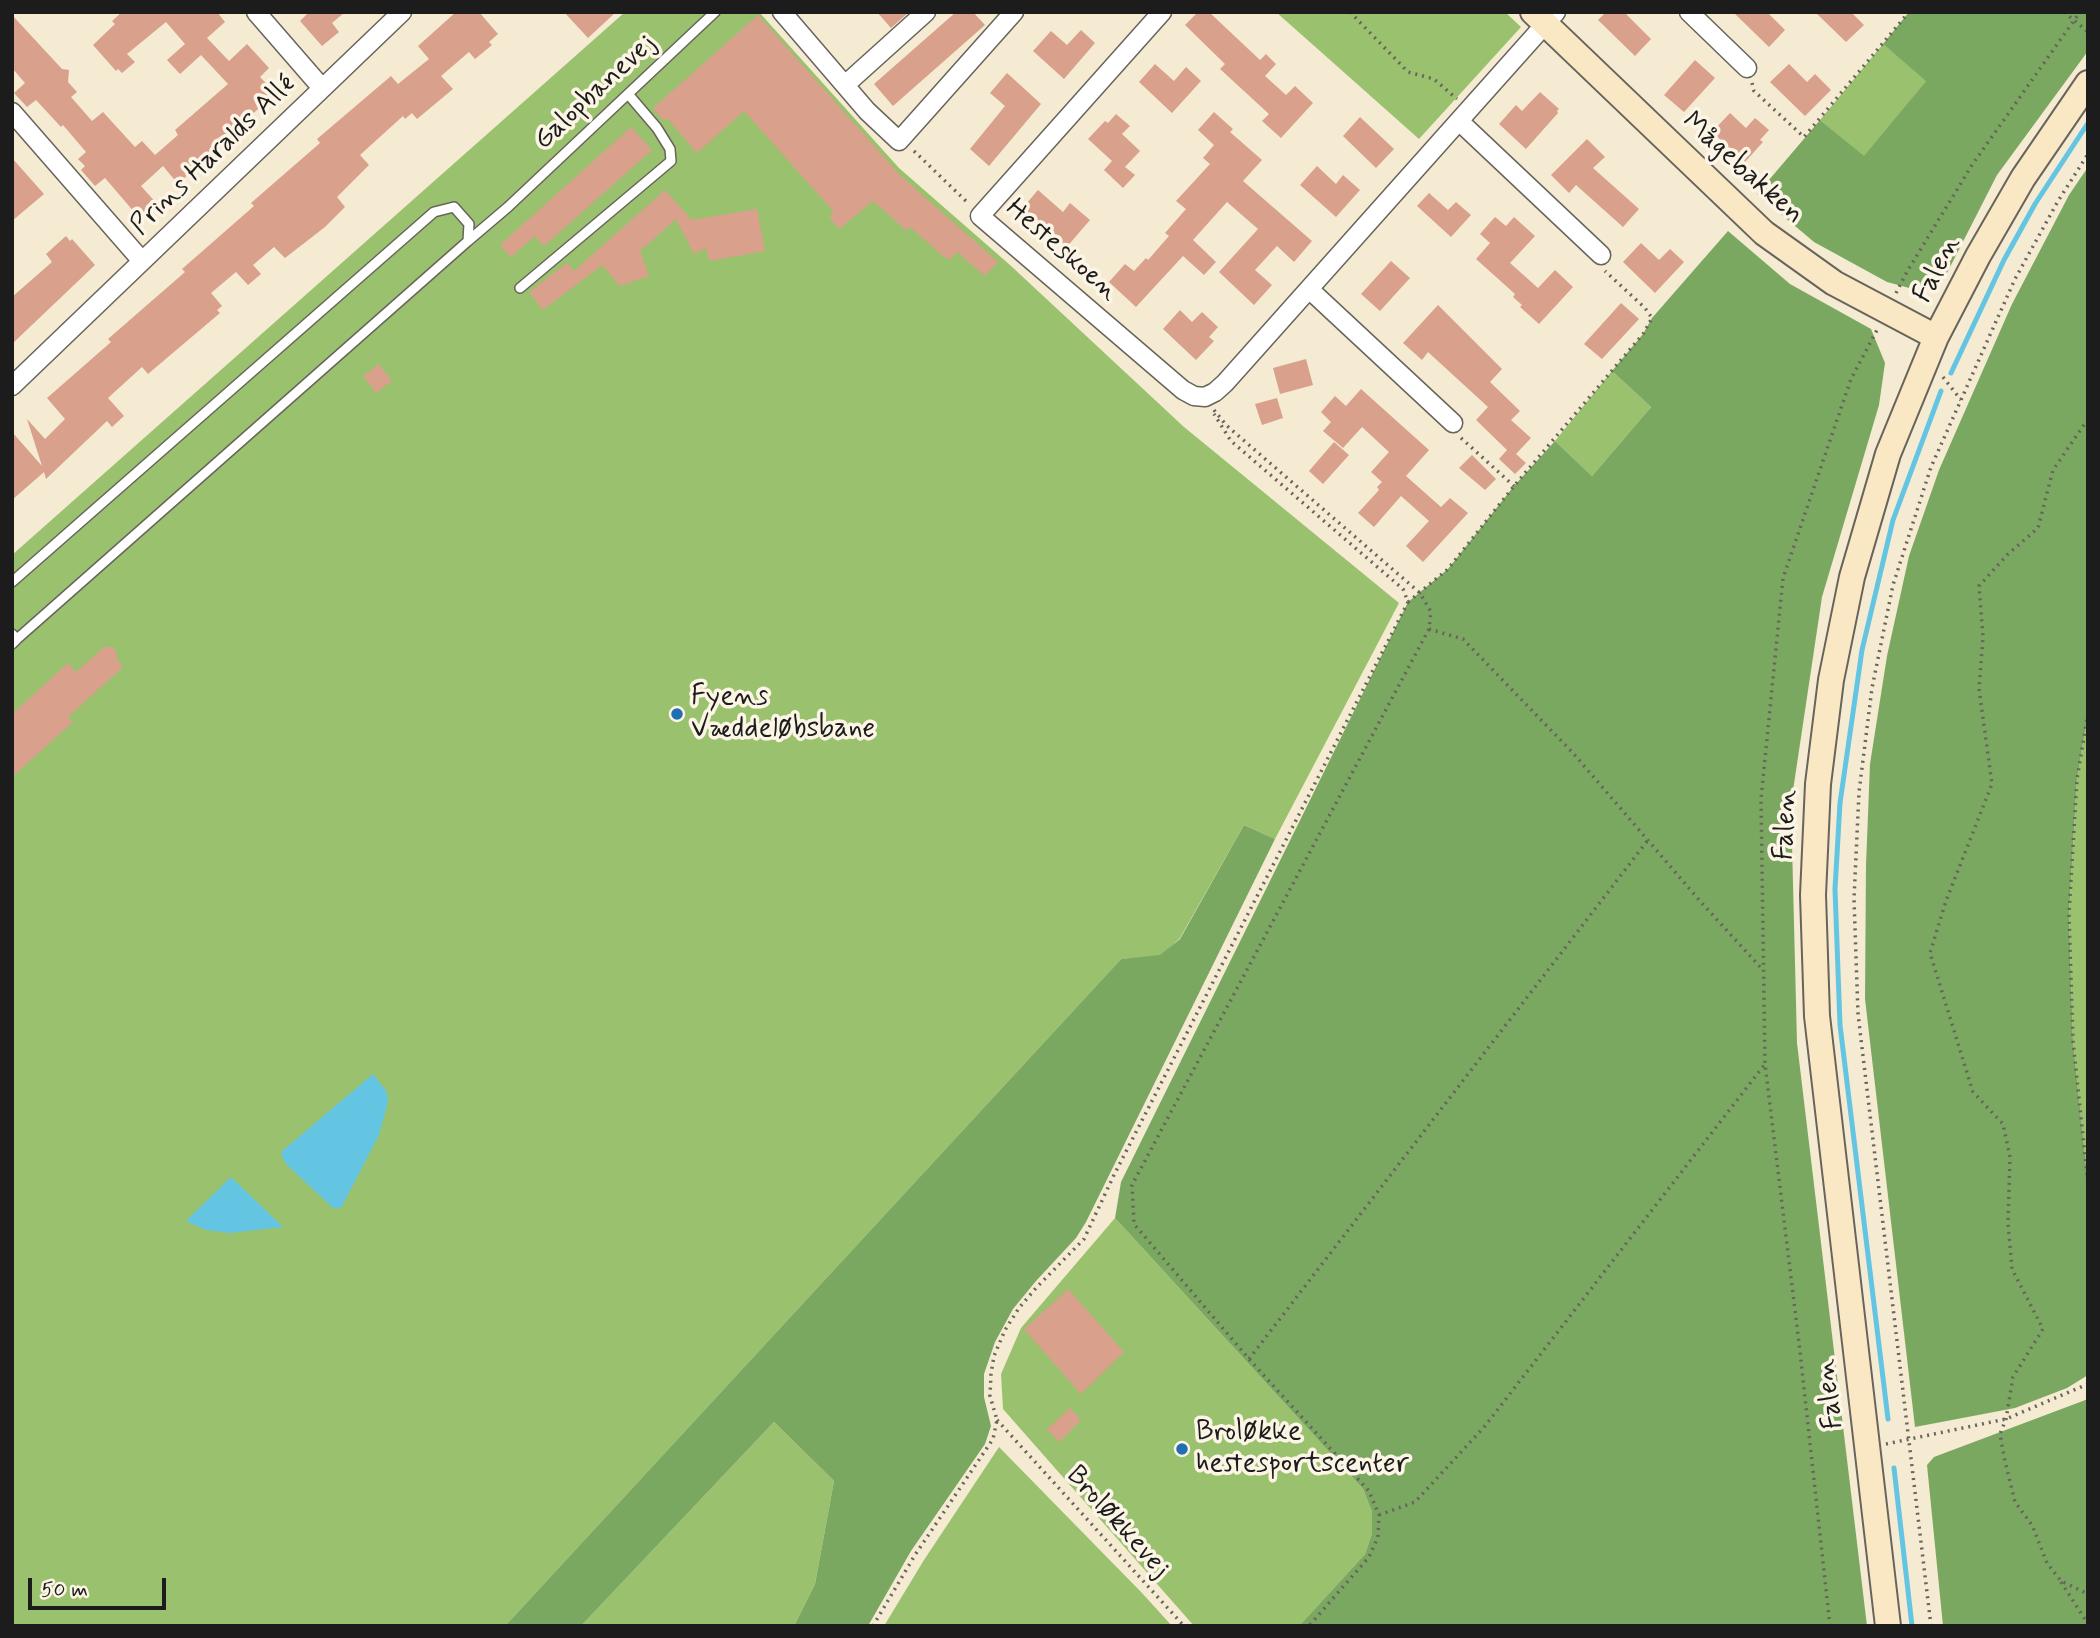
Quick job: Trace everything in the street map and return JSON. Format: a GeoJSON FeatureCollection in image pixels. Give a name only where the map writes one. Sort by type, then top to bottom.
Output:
{"type":"FeatureCollection","features":[{"type":"Feature","properties":{"kind":"street","name":"Prins Haralds Allé"},"geometry":{"type":"LineString","coordinates":[[256,12],[322,88]]}},
{"type":"Feature","properties":{"kind":"street","name":"Prins Haralds Allé"},"geometry":{"type":"LineString","coordinates":[[12,386],[402,12]]}},
{"type":"Feature","properties":{"kind":"street"},"geometry":{"type":"LineString","coordinates":[[782,12],[867,111],[899,141],[1014,12]]}},
{"type":"Feature","properties":{"kind":"street"},"geometry":{"type":"LineString","coordinates":[[845,85],[926,12]]}},
{"type":"Feature","properties":{"kind":"street","name":"Hesteskoen"},"geometry":{"type":"LineString","coordinates":[[1162,12],[980,216],[1183,390],[1194,396],[1205,397]]}},
{"type":"Feature","properties":{"kind":"street"},"geometry":{"type":"LineString","coordinates":[[1689,12],[1748,68]]}},
{"type":"Feature","properties":{"kind":"street"},"geometry":{"type":"LineString","coordinates":[[1205,397],[1225,383],[1464,116],[1544,16]]}},
{"type":"Feature","properties":{"kind":"street","name":"Mågebakken"},"geometry":{"type":"LineString","coordinates":[[1544,16],[1765,233],[1834,283],[1932,347]]}},
{"type":"Feature","properties":{"kind":"street","name":"Falen"},"geometry":{"type":"LineString","coordinates":[[1888,1626],[1817,1016],[1813,895],[1817,812],[1831,680],[1852,577],[1888,454],[1932,347],[1978,256],[2023,178],[2088,83]]}},
{"type":"Feature","properties":{"kind":"street","name":"Prins Haralds Allé"},"geometry":{"type":"LineString","coordinates":[[12,112],[142,261]]}},
{"type":"Feature","properties":{"kind":"street"},"geometry":{"type":"LineString","coordinates":[[1464,116],[1601,255]]}},
{"type":"Feature","properties":{"kind":"street"},"geometry":{"type":"LineString","coordinates":[[1309,289],[1453,423]]}},
{"type":"Feature","properties":{"kind":"lane","name":"Galopbanevej"},"geometry":{"type":"LineString","coordinates":[[14,639],[508,207],[715,12]]}},
{"type":"Feature","properties":{"kind":"lane"},"geometry":{"type":"LineString","coordinates":[[520,288],[671,161],[670,149],[657,128],[628,94]]}},
{"type":"Feature","properties":{"kind":"lane"},"geometry":{"type":"LineString","coordinates":[[12,582],[435,212],[454,207],[469,225],[468,241]]}},
{"type":"Feature","properties":{"kind":"path"},"geometry":{"type":"LineString","coordinates":[[1350,12],[1408,72],[1434,79],[1464,116]]}},
{"type":"Feature","properties":{"kind":"path"},"geometry":{"type":"LineString","coordinates":[[1748,68],[1754,91],[1804,137],[1909,12]]}},
{"type":"Feature","properties":{"kind":"path"},"geometry":{"type":"LineString","coordinates":[[2064,12],[2088,32]]}},
{"type":"Feature","properties":{"kind":"path"},"geometry":{"type":"LineString","coordinates":[[899,141],[918,154],[960,192],[980,216]]}},
{"type":"Feature","properties":{"kind":"path"},"geometry":{"type":"LineString","coordinates":[[1931,1626],[1858,1014],[1854,899],[1858,805],[1872,688],[1893,585],[1931,467],[2015,279],[2058,201],[2088,154]]}},
{"type":"Feature","properties":{"kind":"path"},"geometry":{"type":"LineString","coordinates":[[873,1626],[915,1555],[993,1439],[997,1420],[990,1396],[991,1374],[994,1356],[1005,1330],[1036,1287],[1084,1239],[1408,602],[1448,569],[1514,486],[1643,334],[1652,318],[1645,307],[1601,267],[1601,255]]}},
{"type":"Feature","properties":{"kind":"path"},"geometry":{"type":"LineString","coordinates":[[1932,347],[1961,400]]}},
{"type":"Feature","properties":{"kind":"path"},"geometry":{"type":"LineString","coordinates":[[1205,397],[1226,425],[1420,593],[1431,612],[1429,629],[1132,1185],[1134,1224],[1249,1359],[1369,1491],[1379,1514],[1378,1537],[1369,1557],[1309,1626]]}},
{"type":"Feature","properties":{"kind":"path"},"geometry":{"type":"LineString","coordinates":[[1205,397],[1231,441],[1403,589],[1408,602]]}},
{"type":"Feature","properties":{"kind":"path"},"geometry":{"type":"LineString","coordinates":[[2088,419],[2053,470],[2038,528],[2007,555],[1979,586],[1983,637],[1979,689],[1992,785],[1946,901],[1930,953],[1973,1092],[2003,1124],[2010,1157],[2008,1223],[2012,1269],[2043,1329],[2013,1377],[2007,1419],[2000,1434],[2015,1502],[2032,1525],[2047,1563],[2088,1624]]}},
{"type":"Feature","properties":{"kind":"path"},"geometry":{"type":"LineString","coordinates":[[1453,423],[1456,433],[1514,486]]}},
{"type":"Feature","properties":{"kind":"path"},"geometry":{"type":"LineString","coordinates":[[1429,629],[1463,639],[1573,753],[1762,970]]}},
{"type":"Feature","properties":{"kind":"path"},"geometry":{"type":"LineString","coordinates":[[2088,713],[2077,779],[2068,914],[2073,1041],[2088,1184]]}},
{"type":"Feature","properties":{"kind":"path"},"geometry":{"type":"LineString","coordinates":[[1249,1359],[1648,840]]}},
{"type":"Feature","properties":{"kind":"path"},"geometry":{"type":"LineString","coordinates":[[1379,1514],[1415,1502],[1485,1426],[1765,1064]]}},
{"type":"Feature","properties":{"kind":"path"},"geometry":{"type":"LineString","coordinates":[[1867,1447],[2007,1419],[2088,1384]]}},
{"type":"Feature","properties":{"kind":"path","name":"Broløkkevej"},"geometry":{"type":"LineString","coordinates":[[997,1420],[1184,1626]]}},
{"type":"Feature","properties":{"kind":"path"},"geometry":{"type":"LineString","coordinates":[[2061,1581],[2088,1594]]}},
{"type":"Feature","properties":{"kind":"green space","name":"Fyens Væddeløbsbane"},"geometry":{"type":"Polygon","coordinates":[[[625,12],[759,12],[899,168],[1010,265],[1184,427],[1399,603],[1275,839],[1244,825],[1180,938],[1161,956],[1121,959],[505,1626],[12,1626],[12,555],[625,12]]]}},
{"type":"Feature","properties":{"kind":"green space"},"geometry":{"type":"Polygon","coordinates":[[[1276,12],[1505,12],[1521,27],[1419,139],[1276,12]]]}},
{"type":"Feature","properties":{"kind":"green space"},"geometry":{"type":"Polygon","coordinates":[[[1909,12],[2088,12],[2088,51],[1997,175],[1947,273],[1924,292],[1887,282],[1814,242],[1757,194],[1820,120],[1864,156],[1926,81],[1883,44],[1909,12]]]}},
{"type":"Feature","properties":{"kind":"green space"},"geometry":{"type":"Polygon","coordinates":[[[1883,44],[1927,80],[1864,157],[1820,120],[1883,44]]]}},
{"type":"Feature","properties":{"kind":"green space"},"geometry":{"type":"Polygon","coordinates":[[[2088,167],[2088,713],[2077,779],[2069,914],[2073,1041],[2088,1184],[2088,1375],[2067,1388],[2015,1408],[1915,1427],[1865,999],[1870,764],[1887,656],[1909,556],[1939,470],[2012,304],[2069,195],[2088,167]]]}},
{"type":"Feature","properties":{"kind":"green space"},"geometry":{"type":"Polygon","coordinates":[[[1728,231],[1790,284],[1871,329],[1885,363],[1879,405],[1822,597],[1791,804],[1797,1043],[1867,1626],[1299,1626],[1365,1554],[1372,1533],[1372,1512],[1363,1489],[1115,1218],[1121,1182],[1408,602],[1448,569],[1514,486],[1555,441],[1592,476],[1651,407],[1612,371],[1643,334],[1652,318],[1728,231]]]}},
{"type":"Feature","properties":{"kind":"green space"},"geometry":{"type":"Polygon","coordinates":[[[1612,371],[1651,407],[1592,476],[1555,441],[1612,371]]]}},
{"type":"Feature","properties":{"kind":"green space"},"geometry":{"type":"Polygon","coordinates":[[[2088,713],[2088,1184],[2073,1041],[2069,914],[2077,779],[2088,713]]]}},
{"type":"Feature","properties":{"kind":"green space"},"geometry":{"type":"Polygon","coordinates":[[[1244,825],[1275,839],[1086,1222],[1076,1238],[1013,1309],[995,1342],[984,1374],[984,1397],[991,1426],[985,1444],[911,1551],[868,1626],[794,1626],[815,1584],[834,1481],[774,1422],[581,1626],[505,1626],[1121,959],[1160,955],[1180,939],[1244,825]]]}},
{"type":"Feature","properties":{"kind":"green space","name":"Broløkke hestesportscenter"},"geometry":{"type":"Polygon","coordinates":[[[1115,1218],[1363,1489],[1372,1512],[1372,1533],[1365,1554],[1299,1626],[1194,1626],[1003,1409],[1001,1374],[1021,1328],[1115,1218]]]}},
{"type":"Feature","properties":{"kind":"green space"},"geometry":{"type":"Polygon","coordinates":[[[2088,1399],[2088,1626],[1943,1626],[1927,1465],[1934,1457],[2088,1399]]]}},
{"type":"Feature","properties":{"kind":"green space"},"geometry":{"type":"Polygon","coordinates":[[[774,1422],[834,1481],[815,1584],[794,1626],[581,1626],[774,1422]]]}},
{"type":"Feature","properties":{"kind":"green space"},"geometry":{"type":"Polygon","coordinates":[[[999,1447],[1142,1593],[1172,1626],[884,1626],[999,1447]]]}},
{"type":"Feature","properties":{"kind":"water"},"geometry":{"type":"Polygon","coordinates":[[[373,1074],[387,1092],[388,1102],[379,1135],[341,1208],[333,1208],[285,1163],[281,1152],[373,1074]]]}},
{"type":"Feature","properties":{"kind":"water"},"geometry":{"type":"Polygon","coordinates":[[[231,1177],[283,1227],[230,1233],[206,1230],[186,1221],[231,1177]]]}},
{"type":"Feature","properties":{"kind":"building"},"geometry":{"type":"Polygon","coordinates":[[[122,12],[217,12],[225,22],[207,38],[229,61],[247,44],[269,68],[260,77],[275,93],[178,184],[163,166],[141,186],[158,205],[141,220],[105,178],[95,186],[81,170],[85,166],[78,159],[86,152],[63,125],[61,127],[36,100],[27,107],[14,93],[25,83],[12,68],[12,15],[62,69],[69,70],[68,82],[77,92],[71,97],[92,121],[103,112],[135,147],[142,141],[155,155],[178,135],[175,130],[228,84],[201,55],[180,74],[167,60],[185,44],[166,22],[127,54],[135,62],[122,73],[118,69],[116,71],[93,45],[115,24],[112,21],[122,12]]]}},
{"type":"Feature","properties":{"kind":"building"},"geometry":{"type":"Polygon","coordinates":[[[309,12],[345,12],[332,23],[339,32],[322,46],[300,21],[309,12]]]}},
{"type":"Feature","properties":{"kind":"building"},"geometry":{"type":"Polygon","coordinates":[[[456,12],[479,12],[498,34],[489,42],[492,45],[475,59],[469,52],[441,76],[453,89],[417,119],[412,113],[405,119],[403,116],[360,155],[369,165],[337,197],[345,207],[325,227],[285,258],[274,247],[253,265],[261,274],[248,285],[236,272],[211,293],[222,306],[217,310],[220,313],[148,374],[142,367],[108,398],[124,416],[112,427],[107,421],[46,479],[44,472],[12,500],[12,432],[42,466],[27,419],[45,439],[65,419],[47,398],[111,342],[108,339],[185,272],[182,269],[254,206],[251,203],[320,143],[317,139],[391,76],[398,84],[429,59],[418,46],[456,12]]]}},
{"type":"Feature","properties":{"kind":"building"},"geometry":{"type":"Polygon","coordinates":[[[564,12],[616,12],[588,38],[564,12]]]}},
{"type":"Feature","properties":{"kind":"building"},"geometry":{"type":"Polygon","coordinates":[[[877,12],[909,12],[891,28],[877,12]]]}},
{"type":"Feature","properties":{"kind":"building"},"geometry":{"type":"Polygon","coordinates":[[[956,12],[973,12],[985,25],[893,106],[874,84],[956,12]]]}},
{"type":"Feature","properties":{"kind":"building"},"geometry":{"type":"Polygon","coordinates":[[[1198,12],[1209,12],[1260,60],[1266,54],[1276,64],[1265,76],[1286,95],[1295,86],[1313,103],[1281,138],[1262,121],[1269,114],[1220,69],[1225,64],[1185,25],[1198,12]]]}},
{"type":"Feature","properties":{"kind":"building"},"geometry":{"type":"Polygon","coordinates":[[[1606,12],[1624,12],[1651,39],[1635,56],[1598,20],[1606,12]]]}},
{"type":"Feature","properties":{"kind":"building"},"geometry":{"type":"Polygon","coordinates":[[[1733,12],[1767,12],[1785,30],[1769,47],[1733,12]]]}},
{"type":"Feature","properties":{"kind":"building"},"geometry":{"type":"Polygon","coordinates":[[[1815,12],[1851,12],[1864,25],[1846,42],[1815,12]]]}},
{"type":"Feature","properties":{"kind":"building"},"geometry":{"type":"Polygon","coordinates":[[[758,15],[901,176],[998,262],[985,276],[957,252],[950,260],[945,258],[910,227],[907,231],[873,201],[839,229],[829,217],[834,212],[744,111],[697,153],[667,118],[664,121],[653,108],[758,15]]]}},
{"type":"Feature","properties":{"kind":"building"},"geometry":{"type":"Polygon","coordinates":[[[1081,30],[1095,43],[1064,79],[1033,51],[1051,31],[1067,45],[1081,30]]]}},
{"type":"Feature","properties":{"kind":"building"},"geometry":{"type":"Polygon","coordinates":[[[1695,60],[1715,78],[1684,112],[1664,95],[1695,60]]]}},
{"type":"Feature","properties":{"kind":"building"},"geometry":{"type":"Polygon","coordinates":[[[1155,64],[1174,81],[1186,67],[1201,81],[1172,113],[1139,82],[1155,64]]]}},
{"type":"Feature","properties":{"kind":"building"},"geometry":{"type":"Polygon","coordinates":[[[1789,64],[1807,82],[1815,74],[1831,90],[1805,116],[1770,82],[1789,64]]]}},
{"type":"Feature","properties":{"kind":"building"},"geometry":{"type":"Polygon","coordinates":[[[1007,73],[1041,104],[989,166],[970,149],[1005,106],[990,93],[1007,73]]]}},
{"type":"Feature","properties":{"kind":"building"},"geometry":{"type":"Polygon","coordinates":[[[1540,92],[1559,109],[1526,149],[1499,124],[1516,105],[1522,111],[1540,92]]]}},
{"type":"Feature","properties":{"kind":"building"},"geometry":{"type":"Polygon","coordinates":[[[1214,112],[1233,129],[1230,132],[1262,160],[1243,181],[1312,241],[1294,262],[1277,246],[1255,270],[1272,285],[1254,305],[1219,272],[1258,229],[1227,202],[1193,240],[1216,262],[1204,275],[1183,256],[1136,307],[1109,282],[1125,264],[1134,271],[1146,258],[1148,260],[1169,236],[1165,233],[1186,209],[1176,201],[1210,164],[1203,158],[1214,145],[1198,130],[1214,112]]]}},
{"type":"Feature","properties":{"kind":"building"},"geometry":{"type":"Polygon","coordinates":[[[1730,113],[1746,128],[1755,118],[1769,130],[1760,140],[1763,142],[1745,162],[1712,132],[1730,113]]]}},
{"type":"Feature","properties":{"kind":"building"},"geometry":{"type":"Polygon","coordinates":[[[1116,114],[1130,126],[1122,134],[1140,151],[1125,167],[1135,175],[1123,188],[1104,170],[1112,161],[1088,139],[1105,121],[1108,123],[1116,114]]]}},
{"type":"Feature","properties":{"kind":"building"},"geometry":{"type":"Polygon","coordinates":[[[1360,117],[1394,149],[1376,168],[1343,136],[1360,117]]]}},
{"type":"Feature","properties":{"kind":"building"},"geometry":{"type":"Polygon","coordinates":[[[631,127],[652,150],[544,246],[535,236],[511,257],[500,245],[631,127]]]}},
{"type":"Feature","properties":{"kind":"building"},"geometry":{"type":"Polygon","coordinates":[[[1587,139],[1605,157],[1593,168],[1639,209],[1623,227],[1576,185],[1569,193],[1551,175],[1587,139]]]}},
{"type":"Feature","properties":{"kind":"building"},"geometry":{"type":"Polygon","coordinates":[[[12,158],[44,194],[12,221],[12,158]]]}},
{"type":"Feature","properties":{"kind":"building"},"geometry":{"type":"Polygon","coordinates":[[[1317,166],[1336,184],[1343,175],[1360,190],[1336,217],[1300,185],[1317,166]]]}},
{"type":"Feature","properties":{"kind":"building"},"geometry":{"type":"Polygon","coordinates":[[[665,190],[692,220],[757,209],[765,251],[709,261],[706,248],[694,254],[676,219],[640,251],[649,276],[620,286],[602,265],[543,310],[529,292],[567,263],[574,271],[665,190]]]}},
{"type":"Feature","properties":{"kind":"building"},"geometry":{"type":"Polygon","coordinates":[[[1038,190],[1063,212],[1070,203],[1090,220],[1065,249],[1020,211],[1038,190]]]}},
{"type":"Feature","properties":{"kind":"building"},"geometry":{"type":"Polygon","coordinates":[[[1429,193],[1448,210],[1456,202],[1471,215],[1451,237],[1417,206],[1429,193]]]}},
{"type":"Feature","properties":{"kind":"building"},"geometry":{"type":"Polygon","coordinates":[[[1495,217],[1506,226],[1514,217],[1535,236],[1510,263],[1538,288],[1555,270],[1573,287],[1539,324],[1520,307],[1522,305],[1513,297],[1515,294],[1476,259],[1490,243],[1480,234],[1495,217]]]}},
{"type":"Feature","properties":{"kind":"building"},"geometry":{"type":"Polygon","coordinates":[[[66,236],[70,241],[72,239],[95,265],[12,344],[12,297],[52,262],[46,254],[66,236]]]}},
{"type":"Feature","properties":{"kind":"building"},"geometry":{"type":"Polygon","coordinates":[[[1641,243],[1659,260],[1670,249],[1684,262],[1655,293],[1623,262],[1641,243]]]}},
{"type":"Feature","properties":{"kind":"building"},"geometry":{"type":"Polygon","coordinates":[[[1391,261],[1410,278],[1380,311],[1361,294],[1391,261]]]}},
{"type":"Feature","properties":{"kind":"building"},"geometry":{"type":"Polygon","coordinates":[[[1621,303],[1639,319],[1602,359],[1584,344],[1621,303]]]}},
{"type":"Feature","properties":{"kind":"building"},"geometry":{"type":"Polygon","coordinates":[[[1438,305],[1502,369],[1490,382],[1520,411],[1511,420],[1531,438],[1516,454],[1526,463],[1515,474],[1499,459],[1507,450],[1476,420],[1488,407],[1428,352],[1422,360],[1403,343],[1438,305]]]}},
{"type":"Feature","properties":{"kind":"building"},"geometry":{"type":"Polygon","coordinates":[[[1180,310],[1192,322],[1202,312],[1218,327],[1209,337],[1214,341],[1196,360],[1163,329],[1180,310]]]}},
{"type":"Feature","properties":{"kind":"building"},"geometry":{"type":"Polygon","coordinates":[[[1306,359],[1313,385],[1280,394],[1273,368],[1306,359]]]}},
{"type":"Feature","properties":{"kind":"building"},"geometry":{"type":"Polygon","coordinates":[[[379,364],[392,381],[376,393],[363,376],[379,364]]]}},
{"type":"Feature","properties":{"kind":"building"},"geometry":{"type":"Polygon","coordinates":[[[1361,389],[1429,450],[1406,476],[1441,507],[1450,498],[1468,513],[1423,562],[1406,546],[1429,521],[1401,496],[1374,527],[1358,513],[1379,490],[1377,487],[1382,482],[1371,472],[1389,452],[1362,427],[1343,448],[1323,431],[1331,422],[1321,412],[1335,396],[1346,406],[1361,389]]]}},
{"type":"Feature","properties":{"kind":"building"},"geometry":{"type":"Polygon","coordinates":[[[1277,398],[1283,418],[1262,425],[1255,404],[1277,398]]]}},
{"type":"Feature","properties":{"kind":"building"},"geometry":{"type":"Polygon","coordinates":[[[1334,442],[1349,455],[1323,484],[1309,471],[1334,442]]]}},
{"type":"Feature","properties":{"kind":"building"},"geometry":{"type":"Polygon","coordinates":[[[1472,455],[1496,479],[1485,490],[1459,468],[1472,455]]]}},
{"type":"Feature","properties":{"kind":"building"},"geometry":{"type":"Polygon","coordinates":[[[104,647],[112,647],[116,651],[117,659],[123,667],[68,717],[73,722],[12,777],[12,714],[68,663],[76,672],[104,647]]]}},
{"type":"Feature","properties":{"kind":"building"},"geometry":{"type":"Polygon","coordinates":[[[1068,1289],[1124,1352],[1081,1394],[1024,1329],[1068,1289]]]}},
{"type":"Feature","properties":{"kind":"building"},"geometry":{"type":"Polygon","coordinates":[[[1070,1408],[1081,1420],[1059,1442],[1047,1429],[1070,1408]]]}},
{"type":"Feature","properties":{"kind":"waterway"},"geometry":{"type":"LineString","coordinates":[[1951,373],[2004,260],[2035,204],[2088,123]]}},
{"type":"Feature","properties":{"kind":"waterway"},"geometry":{"type":"LineString","coordinates":[[1888,1419],[1840,1025],[1835,889],[1840,803],[1862,650],[1893,520],[1941,391]]}},
{"type":"Feature","properties":{"kind":"waterway"},"geometry":{"type":"LineString","coordinates":[[1894,1468],[1912,1626]]}},
{"type":"Feature","properties":{"kind":"place","name":"Fyens Væddeløbsbane"},"geometry":{"type":"Point","coordinates":[677,714]}},
{"type":"Feature","properties":{"kind":"place","name":"Broløkke hestesportscenter"},"geometry":{"type":"Point","coordinates":[1182,1449]}}]}
